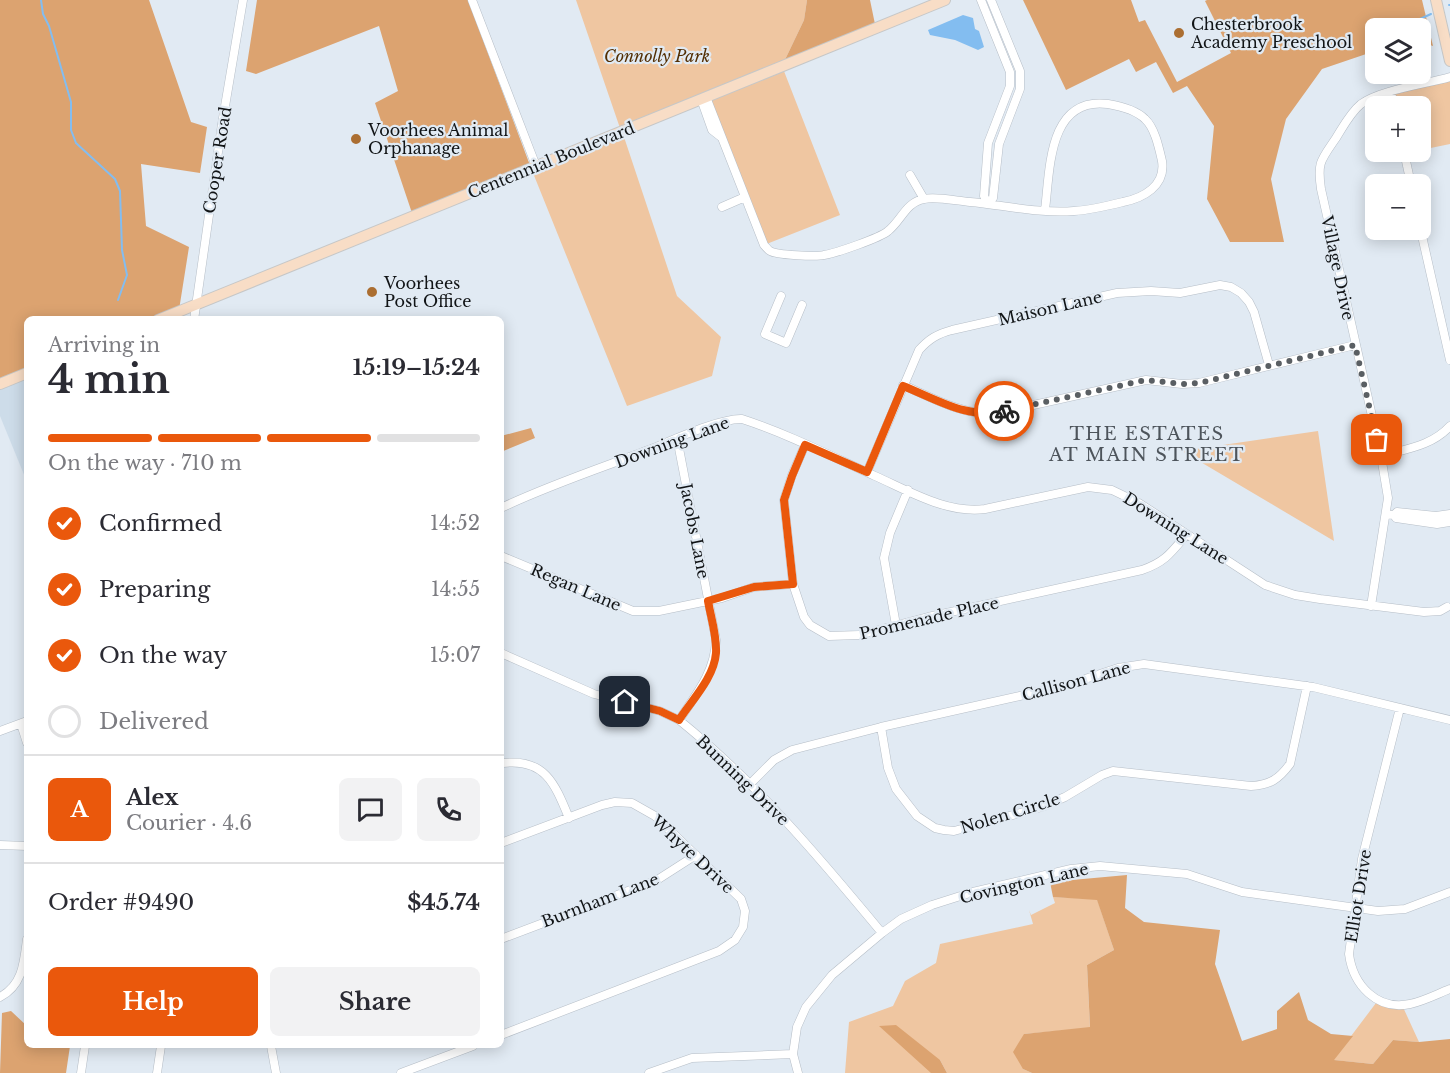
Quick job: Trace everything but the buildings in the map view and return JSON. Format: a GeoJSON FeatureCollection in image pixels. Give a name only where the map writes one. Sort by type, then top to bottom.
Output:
{"type":"FeatureCollection","features":[{"type":"Feature","properties":{"kind":"main road","name":"Centennial Boulevard"},"geometry":{"type":"LineString","coordinates":[[171,316],[945,0]]}},
{"type":"Feature","properties":{"kind":"main road"},"geometry":{"type":"LineString","coordinates":[[1436,0],[1450,60]]}},
{"type":"Feature","properties":{"kind":"main road"},"geometry":{"type":"LineString","coordinates":[[0,384],[24,374]]}},
{"type":"Feature","properties":{"kind":"street","name":"Cooper Road"},"geometry":{"type":"LineString","coordinates":[[194,316],[243,0]]}},
{"type":"Feature","properties":{"kind":"street"},"geometry":{"type":"LineString","coordinates":[[472,0],[536,166]]}},
{"type":"Feature","properties":{"kind":"street"},"geometry":{"type":"LineString","coordinates":[[981,0],[1010,72],[1010,86],[988,142],[984,196],[988,204]]}},
{"type":"Feature","properties":{"kind":"street"},"geometry":{"type":"LineString","coordinates":[[988,204],[993,198],[999,144],[1020,89],[1020,71],[991,0]]}},
{"type":"Feature","properties":{"kind":"street","name":"Village Drive"},"geometry":{"type":"LineString","coordinates":[[1371,606],[1391,514],[1381,456],[1321,189],[1319,167],[1356,108],[1370,99],[1391,92],[1450,77]]}},
{"type":"Feature","properties":{"kind":"street"},"geometry":{"type":"LineString","coordinates":[[1391,92],[1392,96]]}},
{"type":"Feature","properties":{"kind":"street"},"geometry":{"type":"LineString","coordinates":[[703,98],[712,130],[722,138],[764,245],[771,252],[823,256],[886,233],[912,204],[924,199],[988,204],[1045,210],[1071,212],[1139,198],[1154,188],[1161,176],[1162,163],[1155,135],[1147,120],[1133,111],[1095,103],[1069,116],[1060,127],[1054,141],[1045,210]]}},
{"type":"Feature","properties":{"kind":"street"},"geometry":{"type":"LineString","coordinates":[[910,175],[924,199]]}},
{"type":"Feature","properties":{"kind":"street"},"geometry":{"type":"LineString","coordinates":[[722,207],[745,197]]}},
{"type":"Feature","properties":{"kind":"street"},"geometry":{"type":"LineString","coordinates":[[1423,240],[1450,360]]}},
{"type":"Feature","properties":{"kind":"street","name":"Maison Lane"},"geometry":{"type":"LineString","coordinates":[[867,472],[918,350],[927,340],[939,333],[1117,293],[1151,291],[1180,293],[1220,285],[1231,287],[1249,302],[1269,365]]}},
{"type":"Feature","properties":{"kind":"street"},"geometry":{"type":"LineString","coordinates":[[782,296],[765,334],[786,343],[802,305]]}},
{"type":"Feature","properties":{"kind":"street"},"geometry":{"type":"LineString","coordinates":[[903,386],[966,412],[981,415],[1130,382],[1146,380],[1182,384],[1199,383],[1355,345]]}},
{"type":"Feature","properties":{"kind":"street","name":"Downing Lane"},"geometry":{"type":"LineString","coordinates":[[504,507],[677,438],[735,419],[758,424],[908,490],[959,509],[970,511],[1088,487],[1100,488],[1124,494],[1265,585],[1295,594],[1371,606],[1424,612],[1440,611],[1447,607]]}},
{"type":"Feature","properties":{"kind":"street"},"geometry":{"type":"LineString","coordinates":[[1381,456],[1430,442],[1450,426]]}},
{"type":"Feature","properties":{"kind":"street","name":"Jacobs Lane"},"geometry":{"type":"LineString","coordinates":[[677,438],[716,640],[716,656],[706,680],[679,720]]}},
{"type":"Feature","properties":{"kind":"street","name":"Promenade Place"},"geometry":{"type":"LineString","coordinates":[[805,445],[784,500],[793,584],[804,617],[810,625],[829,636],[859,635],[1142,570],[1160,564],[1168,558],[1186,535]]}},
{"type":"Feature","properties":{"kind":"street"},"geometry":{"type":"LineString","coordinates":[[896,625],[884,558],[890,533],[908,490]]}},
{"type":"Feature","properties":{"kind":"street"},"geometry":{"type":"LineString","coordinates":[[1391,514],[1397,512],[1436,516],[1450,514]]}},
{"type":"Feature","properties":{"kind":"street"},"geometry":{"type":"LineString","coordinates":[[1391,514],[1396,518],[1437,524],[1450,522]]}},
{"type":"Feature","properties":{"kind":"street","name":"Regan Lane"},"geometry":{"type":"LineString","coordinates":[[504,557],[633,611],[659,611],[708,601],[754,587],[793,584]]}},
{"type":"Feature","properties":{"kind":"street","name":"Bunning Drive"},"geometry":{"type":"LineString","coordinates":[[504,654],[594,694],[660,711],[679,720],[774,807],[831,870],[882,933]]}},
{"type":"Feature","properties":{"kind":"street","name":"Callison Lane"},"geometry":{"type":"LineString","coordinates":[[750,784],[774,760],[792,750],[881,727],[1024,695],[1128,666],[1144,664],[1307,686],[1450,720]]}},
{"type":"Feature","properties":{"kind":"street","name":"Nolen Circle"},"geometry":{"type":"LineString","coordinates":[[881,727],[891,779],[903,800],[917,816],[935,828],[954,831],[1042,807],[1113,771],[1251,786],[1270,783],[1282,775],[1290,764],[1307,686]]}},
{"type":"Feature","properties":{"kind":"street","name":"Elliot Drive"},"geometry":{"type":"LineString","coordinates":[[1400,708],[1362,859],[1350,960],[1355,979],[1381,1001],[1400,1005],[1412,1004],[1450,989]]}},
{"type":"Feature","properties":{"kind":"street"},"geometry":{"type":"LineString","coordinates":[[0,731],[24,722]]}},
{"type":"Feature","properties":{"kind":"street"},"geometry":{"type":"LineString","coordinates":[[504,763],[526,763],[542,772],[557,789],[569,818]]}},
{"type":"Feature","properties":{"kind":"street","name":"Whyte Drive"},"geometry":{"type":"LineString","coordinates":[[504,842],[615,802],[632,803],[655,816],[741,899],[745,919],[735,940],[719,951],[504,1034]]}},
{"type":"Feature","properties":{"kind":"street"},"geometry":{"type":"LineString","coordinates":[[0,845],[24,846]]}},
{"type":"Feature","properties":{"kind":"street","name":"Burnham Lane"},"geometry":{"type":"LineString","coordinates":[[504,938],[657,880],[696,855]]}},
{"type":"Feature","properties":{"kind":"street","name":"Covington Lane"},"geometry":{"type":"LineString","coordinates":[[798,1073],[793,1054],[797,1027],[806,1007],[832,975],[901,919],[932,905],[973,892],[1082,867],[1132,868],[1187,874],[1242,892],[1356,908],[1395,911],[1450,892]]}},
{"type":"Feature","properties":{"kind":"street"},"geometry":{"type":"LineString","coordinates":[[0,997],[13,988],[19,980],[24,963]]}},
{"type":"Feature","properties":{"kind":"street"},"geometry":{"type":"LineString","coordinates":[[81,1073],[85,1048]]}},
{"type":"Feature","properties":{"kind":"street"},"geometry":{"type":"LineString","coordinates":[[157,1073],[161,1048]]}},
{"type":"Feature","properties":{"kind":"street"},"geometry":{"type":"LineString","coordinates":[[271,1048],[276,1073]]}},
{"type":"Feature","properties":{"kind":"street"},"geometry":{"type":"LineString","coordinates":[[401,1073],[468,1048]]}},
{"type":"Feature","properties":{"kind":"street"},"geometry":{"type":"LineString","coordinates":[[649,1073],[667,1070],[692,1058],[793,1054]]}},
{"type":"Feature","properties":{"kind":"shaded area"},"geometry":{"type":"Polygon","coordinates":[[[0,0],[149,0],[191,122],[207,127],[200,173],[141,164],[146,226],[189,247],[179,310],[165,316],[24,316],[24,374],[0,384],[0,0]]]}},
{"type":"Feature","properties":{"kind":"shaded area"},"geometry":{"type":"Polygon","coordinates":[[[257,0],[468,0],[531,168],[413,216],[375,103],[398,91],[379,26],[256,74],[246,71],[257,0]]]}},
{"type":"Feature","properties":{"kind":"shaded area"},"geometry":{"type":"Polygon","coordinates":[[[807,0],[870,0],[876,29],[782,66],[804,20],[807,0]]]}},
{"type":"Feature","properties":{"kind":"shaded area"},"geometry":{"type":"Polygon","coordinates":[[[1023,0],[1131,0],[1139,22],[1145,20],[1177,82],[1231,53],[1205,1],[1207,0],[1422,0],[1426,18],[1365,18],[1365,54],[1322,69],[1286,119],[1271,179],[1284,242],[1230,242],[1207,199],[1214,126],[1187,86],[1173,93],[1156,62],[1136,72],[1129,59],[1066,90],[1023,0]]]}},
{"type":"Feature","properties":{"kind":"shaded area"},"geometry":{"type":"Polygon","coordinates":[[[24,374],[24,475],[0,416],[0,384],[24,374]]]}},
{"type":"Feature","properties":{"kind":"shaded area"},"geometry":{"type":"Polygon","coordinates":[[[531,428],[535,438],[504,451],[504,435],[531,428]]]}},
{"type":"Feature","properties":{"kind":"shaded area"},"geometry":{"type":"Polygon","coordinates":[[[1127,875],[1125,908],[1144,922],[1220,930],[1215,964],[1242,1041],[1277,1029],[1277,1011],[1299,992],[1308,1020],[1331,1034],[1353,1036],[1334,1060],[1373,1064],[1393,1040],[1419,1042],[1450,1039],[1450,1073],[1032,1073],[1023,1069],[1013,1052],[1024,1034],[1090,1027],[1087,965],[1114,950],[1097,900],[1053,897],[1050,882],[1127,875]]]}},
{"type":"Feature","properties":{"kind":"shaded area"},"geometry":{"type":"Polygon","coordinates":[[[11,1011],[24,1023],[24,1048],[70,1048],[66,1073],[0,1073],[2,1013],[11,1011]]]}},
{"type":"Feature","properties":{"kind":"shaded area"},"geometry":{"type":"Polygon","coordinates":[[[896,1025],[940,1060],[947,1073],[931,1073],[879,1026],[896,1025]]]}},
{"type":"Feature","properties":{"kind":"green space","name":"Connolly Park"},"geometry":{"type":"Polygon","coordinates":[[[576,0],[807,0],[804,20],[782,66],[840,215],[764,245],[706,97],[622,131],[677,296],[721,337],[712,376],[627,406],[531,168],[621,131],[576,0]]]}},
{"type":"Feature","properties":{"kind":"green space"},"geometry":{"type":"Polygon","coordinates":[[[1450,77],[1450,144],[1431,148],[1431,96],[1392,96],[1391,92],[1431,84],[1431,82],[1450,77]]]}},
{"type":"Feature","properties":{"kind":"green space"},"geometry":{"type":"Polygon","coordinates":[[[1318,431],[1334,541],[1182,451],[1318,431]]]}},
{"type":"Feature","properties":{"kind":"green space"},"geometry":{"type":"Polygon","coordinates":[[[1053,897],[1097,899],[1114,950],[1087,965],[1090,1028],[1024,1034],[1023,1069],[1032,1073],[947,1073],[940,1060],[931,1073],[845,1073],[849,1022],[893,1006],[905,981],[936,963],[940,944],[1033,924],[1029,910],[1031,915],[1055,903],[1053,897]]]}},
{"type":"Feature","properties":{"kind":"green space"},"geometry":{"type":"Polygon","coordinates":[[[1379,999],[1402,1005],[1419,1042],[1393,1040],[1373,1064],[1333,1060],[1379,999]]]}},
{"type":"Feature","properties":{"kind":"water"},"geometry":{"type":"Polygon","coordinates":[[[963,15],[973,18],[975,29],[979,31],[984,47],[978,50],[955,40],[930,35],[928,30],[963,15]]]}},
{"type":"Feature","properties":{"kind":"waterway"},"geometry":{"type":"LineString","coordinates":[[41,0],[43,14],[49,26],[71,102],[71,130],[76,143],[115,179],[120,191],[122,250],[127,275],[118,300]]}},
{"type":"Feature","properties":{"kind":"waterway"},"geometry":{"type":"LineString","coordinates":[[1422,18],[1431,14]]}},
{"type":"Feature","properties":{"kind":"way so far"},"geometry":{"type":"LineString","coordinates":[[1004,411],[1130,382],[1161,380],[1182,384],[1199,383],[1355,345],[1377,440]]}},
{"type":"Feature","properties":{"kind":"place","name":"Chesterbrook Academy Preschool"},"geometry":{"type":"Point","coordinates":[1179,33]}},
{"type":"Feature","properties":{"kind":"place","name":"Voorhees Animal Orphanage"},"geometry":{"type":"Point","coordinates":[356,139]}},
{"type":"Feature","properties":{"kind":"place","name":"Voorhees Post Office"},"geometry":{"type":"Point","coordinates":[372,292]}},
{"type":"Feature","properties":{"kind":"district","name":"THE ESTATES AT MAIN STREET"},"geometry":{"type":"Point","coordinates":[1147,444]}},
{"type":"Feature","properties":{"kind":"route"},"geometry":{"type":"LineString","coordinates":[[625,702],[669,714],[679,720],[706,680],[716,656],[716,640],[708,601],[754,587],[793,584],[784,500],[805,445],[867,472],[903,386],[966,412],[981,415],[1004,411]]}}]}
